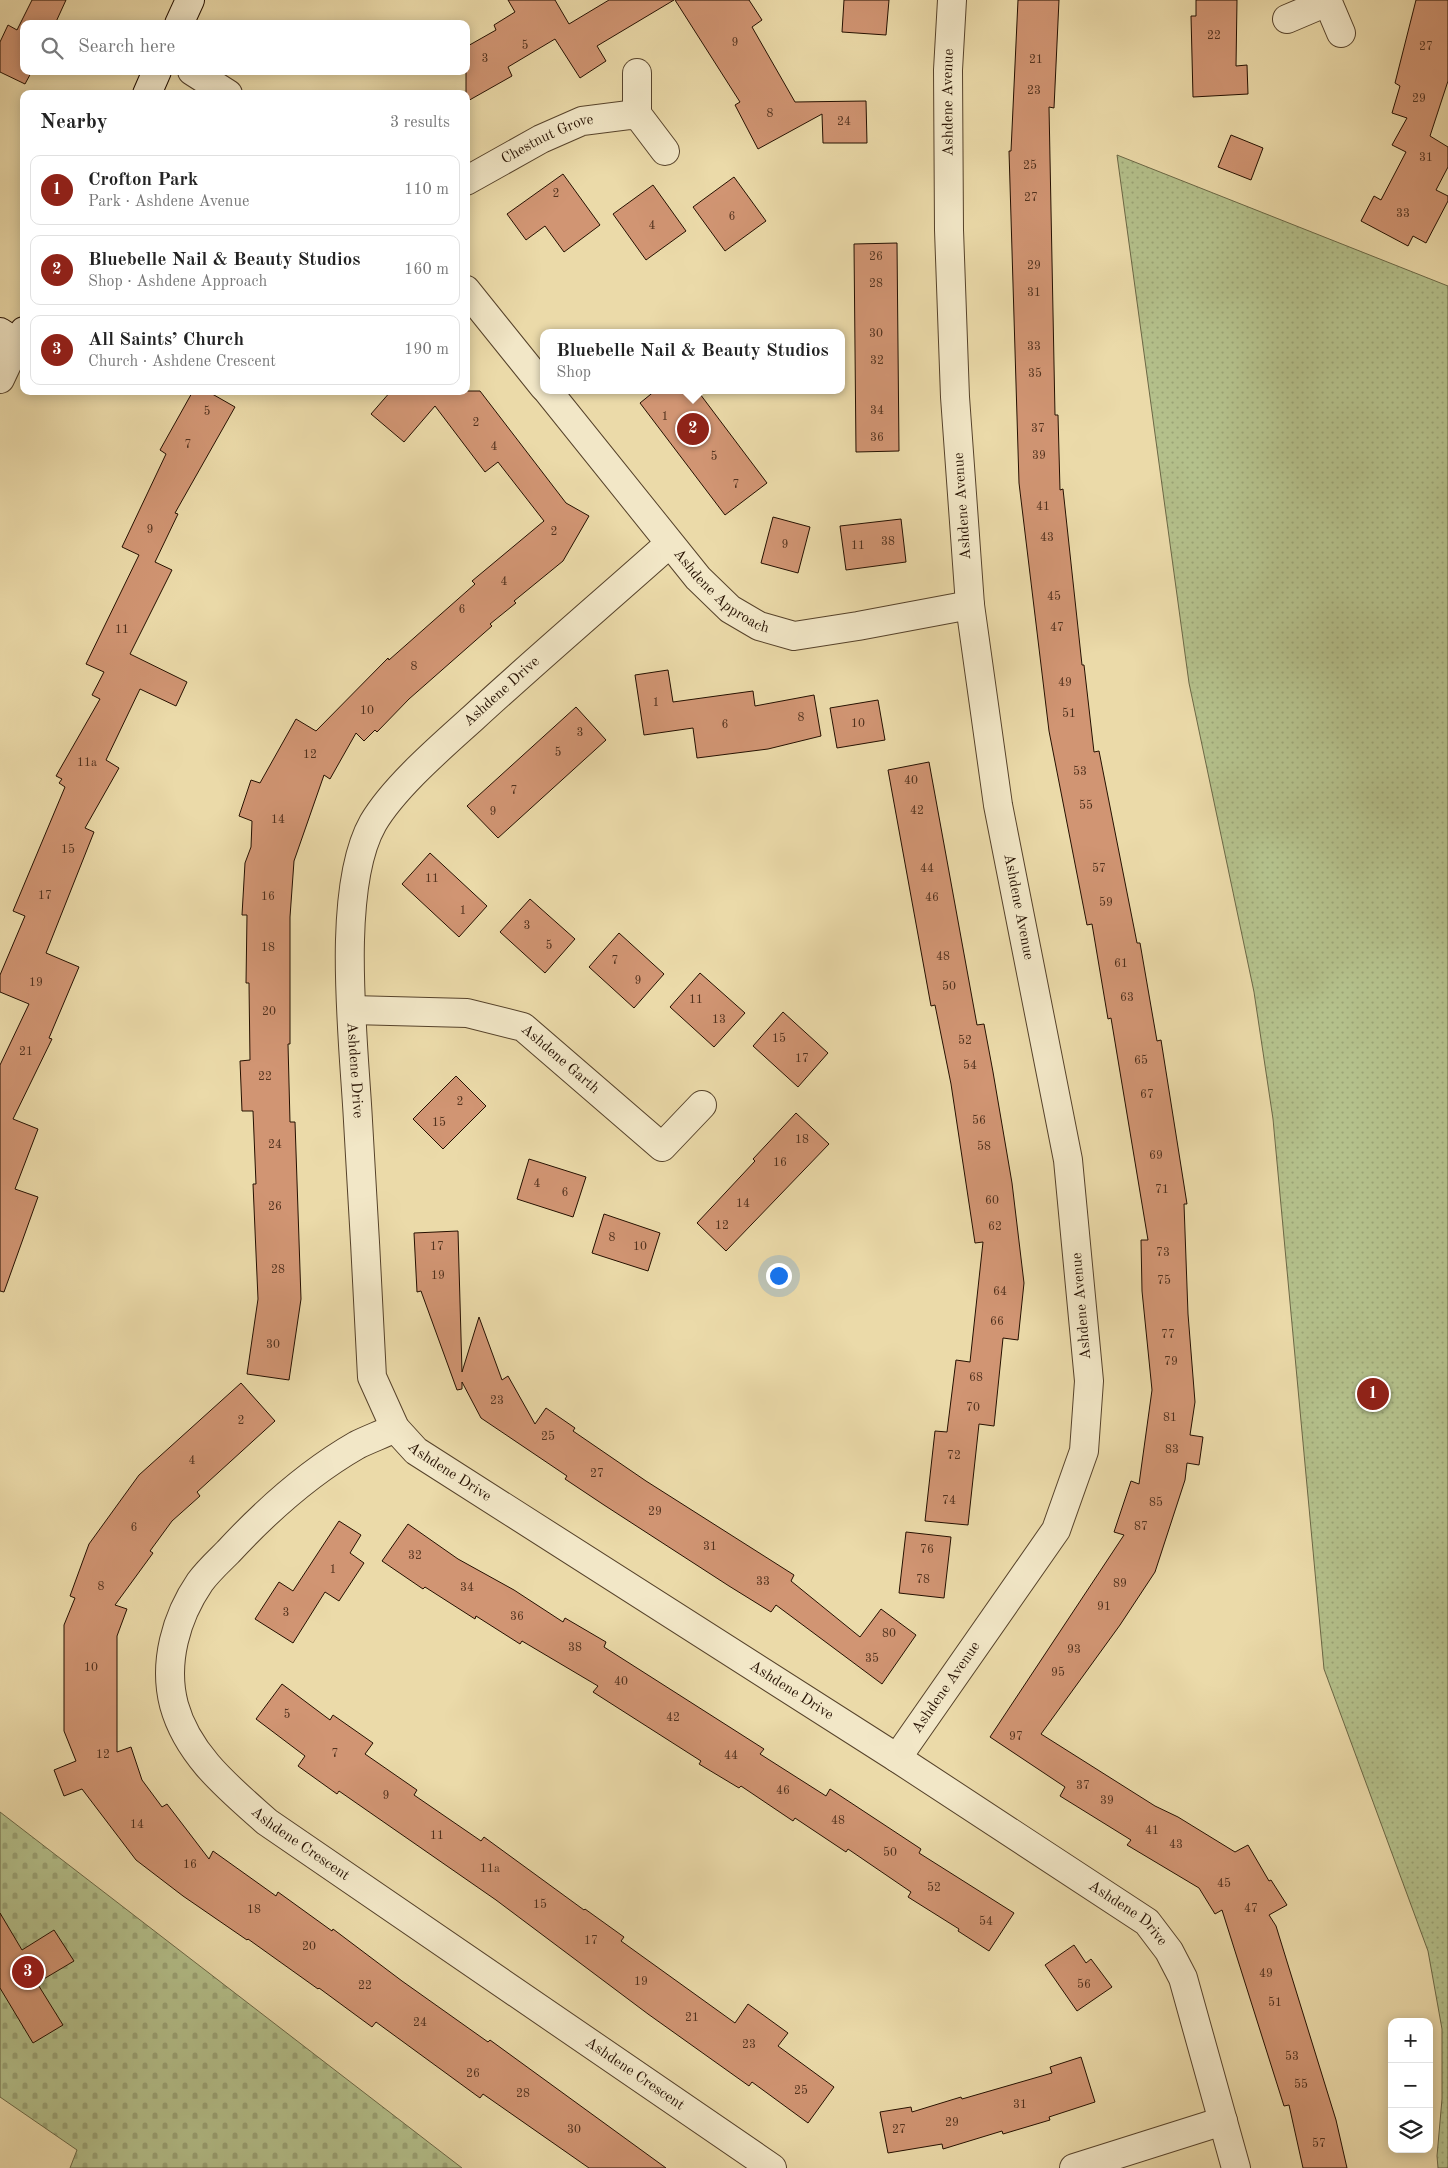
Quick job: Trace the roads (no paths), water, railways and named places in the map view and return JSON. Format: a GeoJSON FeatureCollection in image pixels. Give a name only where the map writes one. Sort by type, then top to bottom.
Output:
{"type":"FeatureCollection","features":[{"type":"Feature","properties":{"kind":"street"},"geometry":{"type":"LineString","coordinates":[[181,20],[190,0]]}},
{"type":"Feature","properties":{"kind":"street","name":"Ashdene Avenue"},"geometry":{"type":"LineString","coordinates":[[897,1758],[1056,1530],[1084,1451],[1088,1391],[1080,1278],[1068,1160],[998,805],[970,605],[955,397],[949,230],[948,70],[952,0]]}},
{"type":"Feature","properties":{"kind":"street"},"geometry":{"type":"LineString","coordinates":[[1286,19],[1327,1],[1341,33]]}},
{"type":"Feature","properties":{"kind":"street"},"geometry":{"type":"LineString","coordinates":[[637,73],[637,114],[665,151]]}},
{"type":"Feature","properties":{"kind":"street"},"geometry":{"type":"LineString","coordinates":[[149,90],[155,75]]}},
{"type":"Feature","properties":{"kind":"street"},"geometry":{"type":"LineString","coordinates":[[198,75],[222,90]]}},
{"type":"Feature","properties":{"kind":"street","name":"Chestnut Grove"},"geometry":{"type":"LineString","coordinates":[[470,179],[541,139],[582,121],[637,114]]}},
{"type":"Feature","properties":{"kind":"street"},"geometry":{"type":"LineString","coordinates":[[470,295],[540,381]]}},
{"type":"Feature","properties":{"kind":"street"},"geometry":{"type":"LineString","coordinates":[[0,379],[14,335]]}},
{"type":"Feature","properties":{"kind":"street","name":"Ashdene Approach"},"geometry":{"type":"LineString","coordinates":[[550,394],[698,578],[730,610],[759,626],[794,636],[970,605]]}},
{"type":"Feature","properties":{"kind":"street","name":"Ashdene Drive"},"geometry":{"type":"LineString","coordinates":[[669,544],[446,742],[406,782],[374,822],[362,848],[355,877],[350,937],[352,1010],[372,1377],[395,1428],[416,1451],[897,1758],[1147,1922],[1183,1978],[1236,2168]]}},
{"type":"Feature","properties":{"kind":"street","name":"Ashdene Garth"},"geometry":{"type":"LineString","coordinates":[[352,1010],[467,1013],[523,1027],[662,1147],[702,1105]]}},
{"type":"Feature","properties":{"kind":"street","name":"Ashdene Crescent"},"geometry":{"type":"LineString","coordinates":[[395,1428],[357,1445],[317,1473],[251,1527],[200,1582],[178,1623],[170,1659],[174,1705],[191,1744],[218,1779],[267,1822],[772,2168]]}},
{"type":"Feature","properties":{"kind":"street"},"geometry":{"type":"LineString","coordinates":[[1074,2168],[1223,2121]]}},
{"type":"Feature","properties":{"kind":"place","name":"Bluebelle Nail & Beauty Studios"},"geometry":{"type":"Point","coordinates":[693,429]}},
{"type":"Feature","properties":{"kind":"place","name":"Crofton Park"},"geometry":{"type":"Point","coordinates":[1373,1394]}},
{"type":"Feature","properties":{"kind":"place","name":"All Saints’ Church"},"geometry":{"type":"Point","coordinates":[28,1972]}}]}
